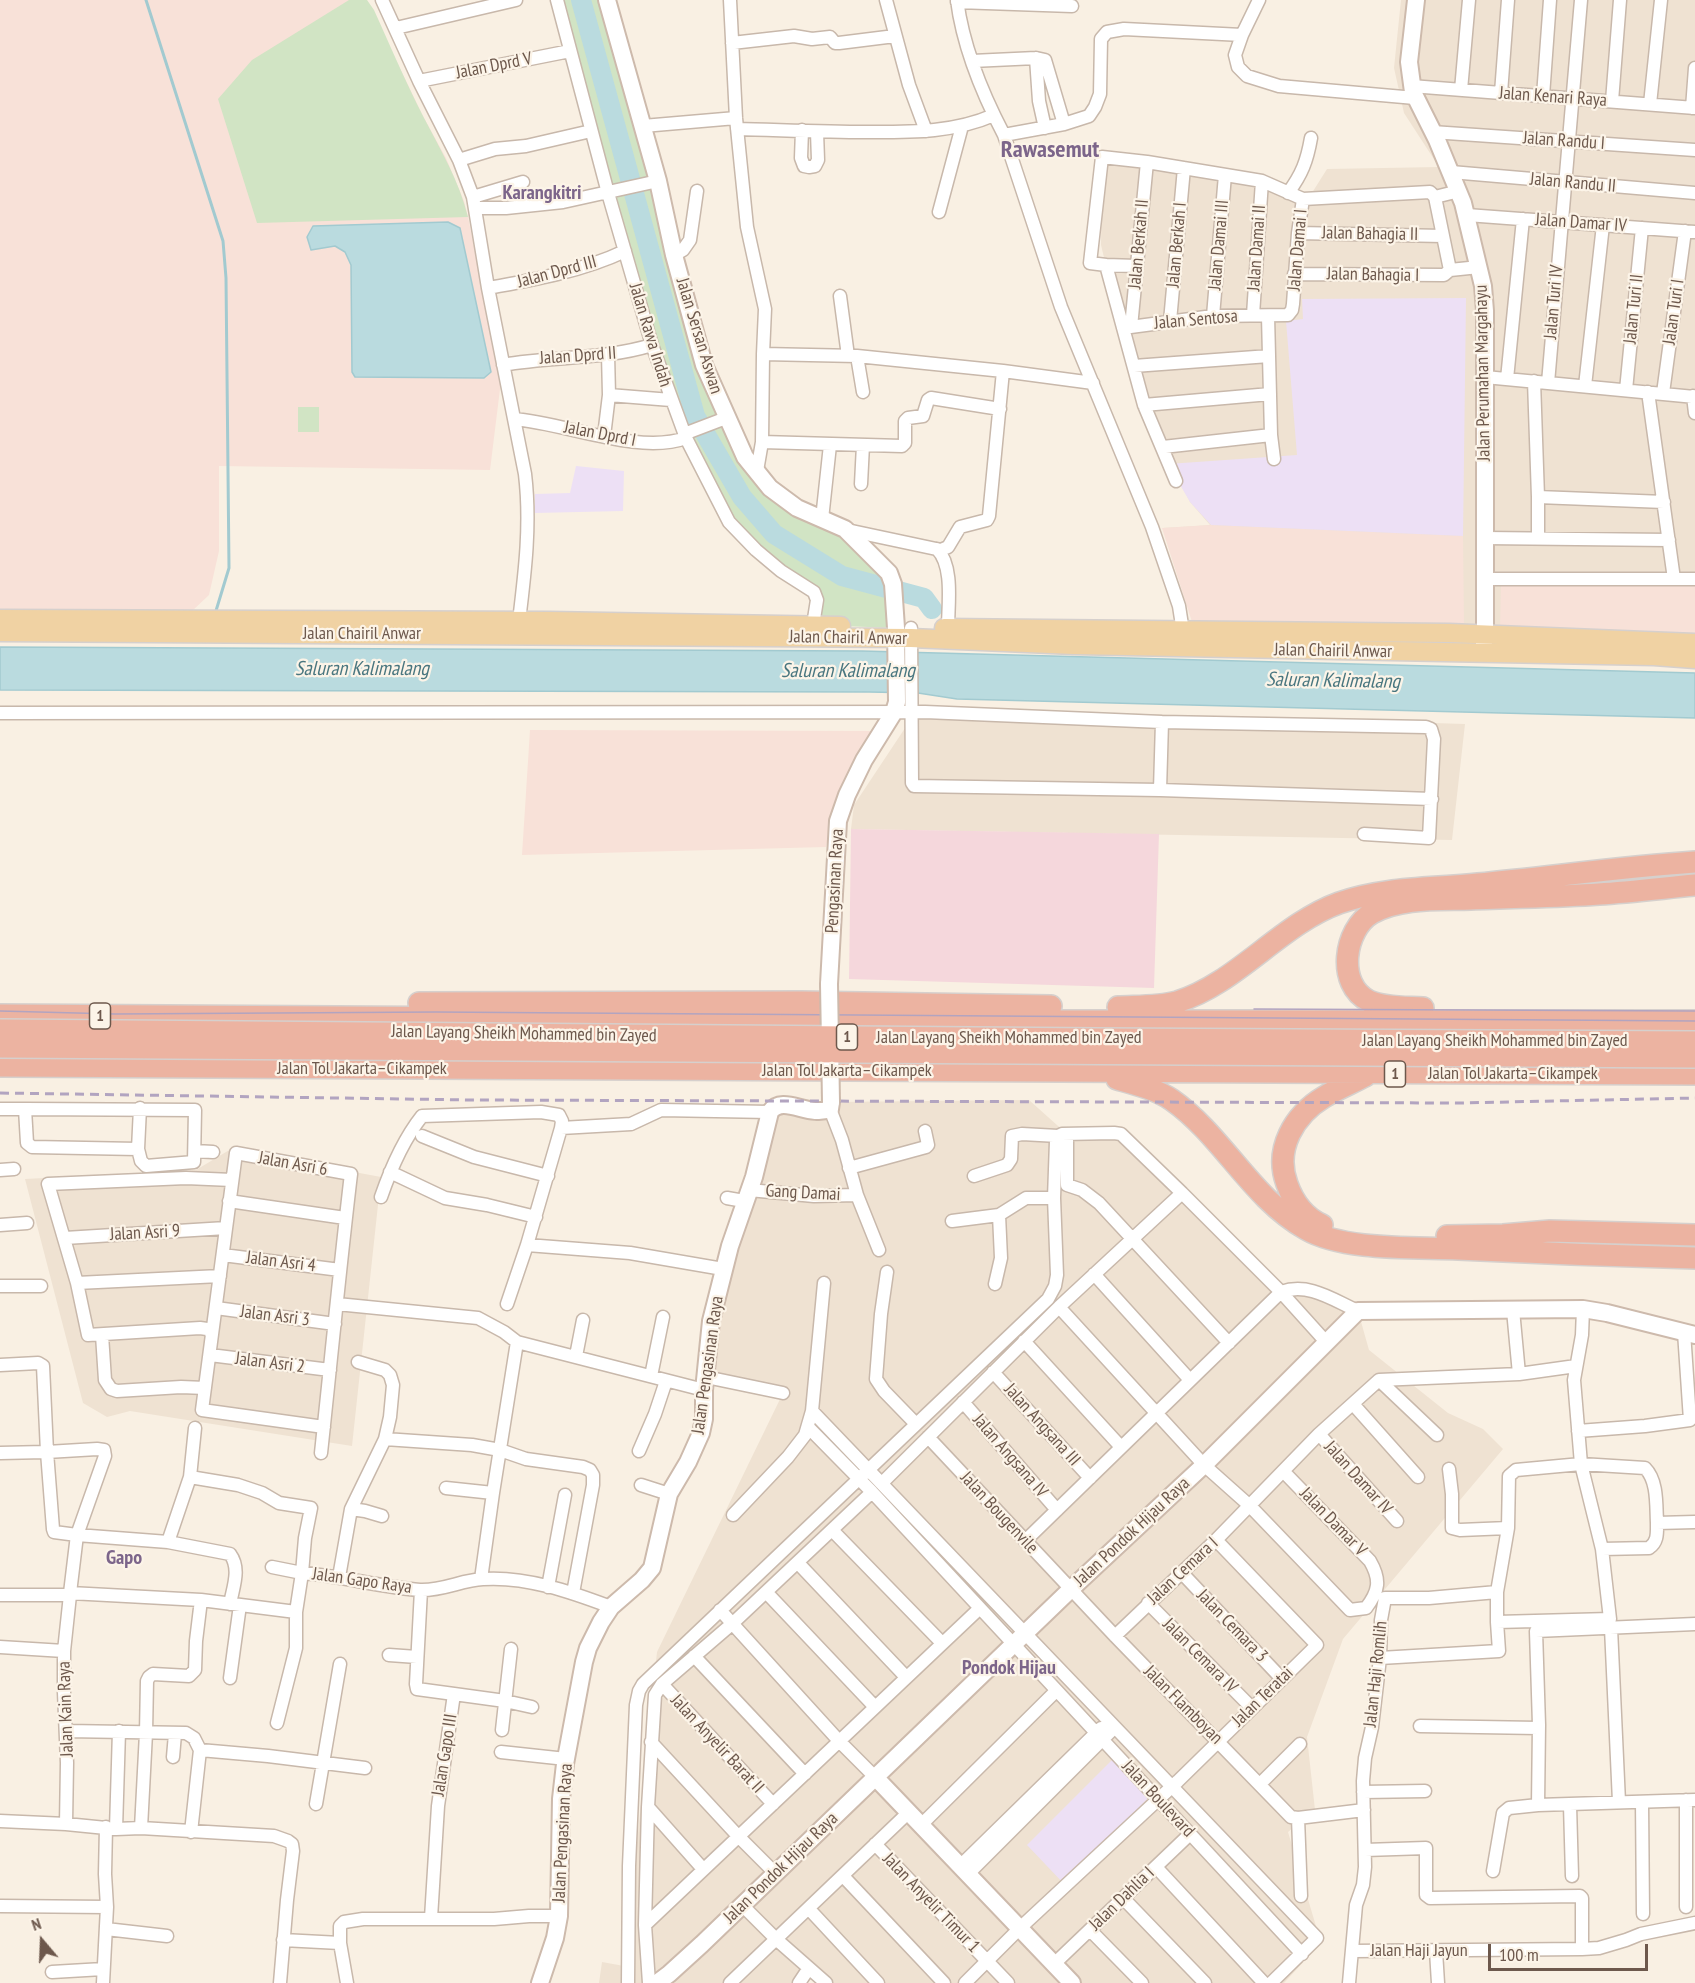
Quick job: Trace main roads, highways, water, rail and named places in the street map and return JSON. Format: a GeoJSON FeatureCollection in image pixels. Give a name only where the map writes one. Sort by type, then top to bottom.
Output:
{"type":"FeatureCollection","features":[{"type":"Feature","properties":{"kind":"highway"},"geometry":{"type":"LineString","coordinates":[[201,1016],[234,1008],[258,1006],[501,1002],[801,1002],[1109,1007],[1165,1005],[1189,997],[1224,978],[1307,920],[1337,904],[1363,896],[1398,889],[1477,884],[1592,870],[1695,861]]}},
{"type":"Feature","properties":{"kind":"highway"},"geometry":{"type":"LineString","coordinates":[[1695,885],[1600,894],[1422,900],[1392,905],[1371,913],[1357,925],[1352,935],[1348,956],[1351,982],[1358,994],[1370,1002],[1384,1005],[1415,1008],[1695,1015]]}},
{"type":"Feature","properties":{"kind":"highway","name":"1"},"geometry":{"type":"LineString","coordinates":[[0,1015],[1008,1021],[1695,1021]]}},
{"type":"Feature","properties":{"kind":"highway","name":"Jalan Layang Sheikh Mohammed bin Zayed"},"geometry":{"type":"LineString","coordinates":[[0,1030],[1695,1042]]}},
{"type":"Feature","properties":{"kind":"highway","name":"Jalan Layang Sheikh Mohammed bin Zayed"},"geometry":{"type":"LineString","coordinates":[[0,1047],[1695,1057]]}},
{"type":"Feature","properties":{"kind":"highway","name":"Jalan Tol Jakarta–Cikampek"},"geometry":{"type":"LineString","coordinates":[[0,1066],[1094,1073],[1695,1074]]}},
{"type":"Feature","properties":{"kind":"highway"},"geometry":{"type":"LineString","coordinates":[[1094,1073],[1129,1082],[1170,1098],[1216,1140],[1256,1186],[1288,1217],[1307,1230],[1323,1237],[1340,1242],[1384,1246],[1695,1258]]}},
{"type":"Feature","properties":{"kind":"highway"},"geometry":{"type":"LineString","coordinates":[[1369,1074],[1323,1097],[1310,1107],[1296,1122],[1285,1145],[1282,1157],[1284,1178],[1291,1195],[1303,1212],[1315,1222],[1338,1232],[1357,1236],[1383,1237],[1503,1235],[1550,1231],[1695,1235]]}},
{"type":"Feature","properties":{"kind":"main road","name":"Jalan Chairil Anwar"},"geometry":{"type":"LineString","coordinates":[[0,619],[39,626]]}},
{"type":"Feature","properties":{"kind":"main road","name":"Jalan Chairil Anwar"},"geometry":{"type":"LineString","coordinates":[[713,630],[813,625],[902,635],[948,628],[1184,640],[1695,643]]}},
{"type":"Feature","properties":{"kind":"main road","name":"Jalan Chairil Anwar"},"geometry":{"type":"LineString","coordinates":[[0,632],[39,626],[519,628],[902,635],[1074,645],[1184,640]]}},
{"type":"Feature","properties":{"kind":"main road","name":"Jalan Chairil Anwar"},"geometry":{"type":"LineString","coordinates":[[1484,643],[1695,659]]}},
{"type":"Feature","properties":{"kind":"water"},"geometry":{"type":"Polygon","coordinates":[[[448,222],[460,228],[491,372],[484,378],[355,377],[352,372],[351,265],[345,252],[335,246],[311,250],[307,237],[313,226],[448,222]]]}},
{"type":"Feature","properties":{"kind":"water","name":"Saluran Kalimalang"},"geometry":{"type":"Polygon","coordinates":[[[0,647],[862,651],[1695,673],[1695,718],[957,699],[918,693],[869,692],[0,690],[0,647]]]}},
{"type":"Feature","properties":{"kind":"waterway"},"geometry":{"type":"LineString","coordinates":[[146,0],[223,241],[226,278],[229,568],[215,614]]}},
{"type":"Feature","properties":{"kind":"waterway"},"geometry":{"type":"LineString","coordinates":[[581,0],[695,416],[742,497],[774,534],[842,576],[924,598],[932,609]]}},
{"type":"Feature","properties":{"kind":"tram line"},"geometry":{"type":"LineString","coordinates":[[1254,1009],[1695,1011]]}},
{"type":"Feature","properties":{"kind":"tram line"},"geometry":{"type":"LineString","coordinates":[[0,1011],[115,1014],[436,1012],[1695,1021]]}},
{"type":"Feature","properties":{"kind":"railway"},"geometry":{"type":"LineString","coordinates":[[0,1093],[473,1100],[1459,1103],[1695,1098]]}},
{"type":"Feature","properties":{"kind":"district","name":"Rawasemut"},"geometry":{"type":"Point","coordinates":[1050,150]}},
{"type":"Feature","properties":{"kind":"district","name":"Karangkitri"},"geometry":{"type":"Point","coordinates":[542,193]}},
{"type":"Feature","properties":{"kind":"district","name":"Gapo"},"geometry":{"type":"Point","coordinates":[124,1558]}},
{"type":"Feature","properties":{"kind":"district","name":"Pondok Hijau"},"geometry":{"type":"Point","coordinates":[1009,1668]}}]}
